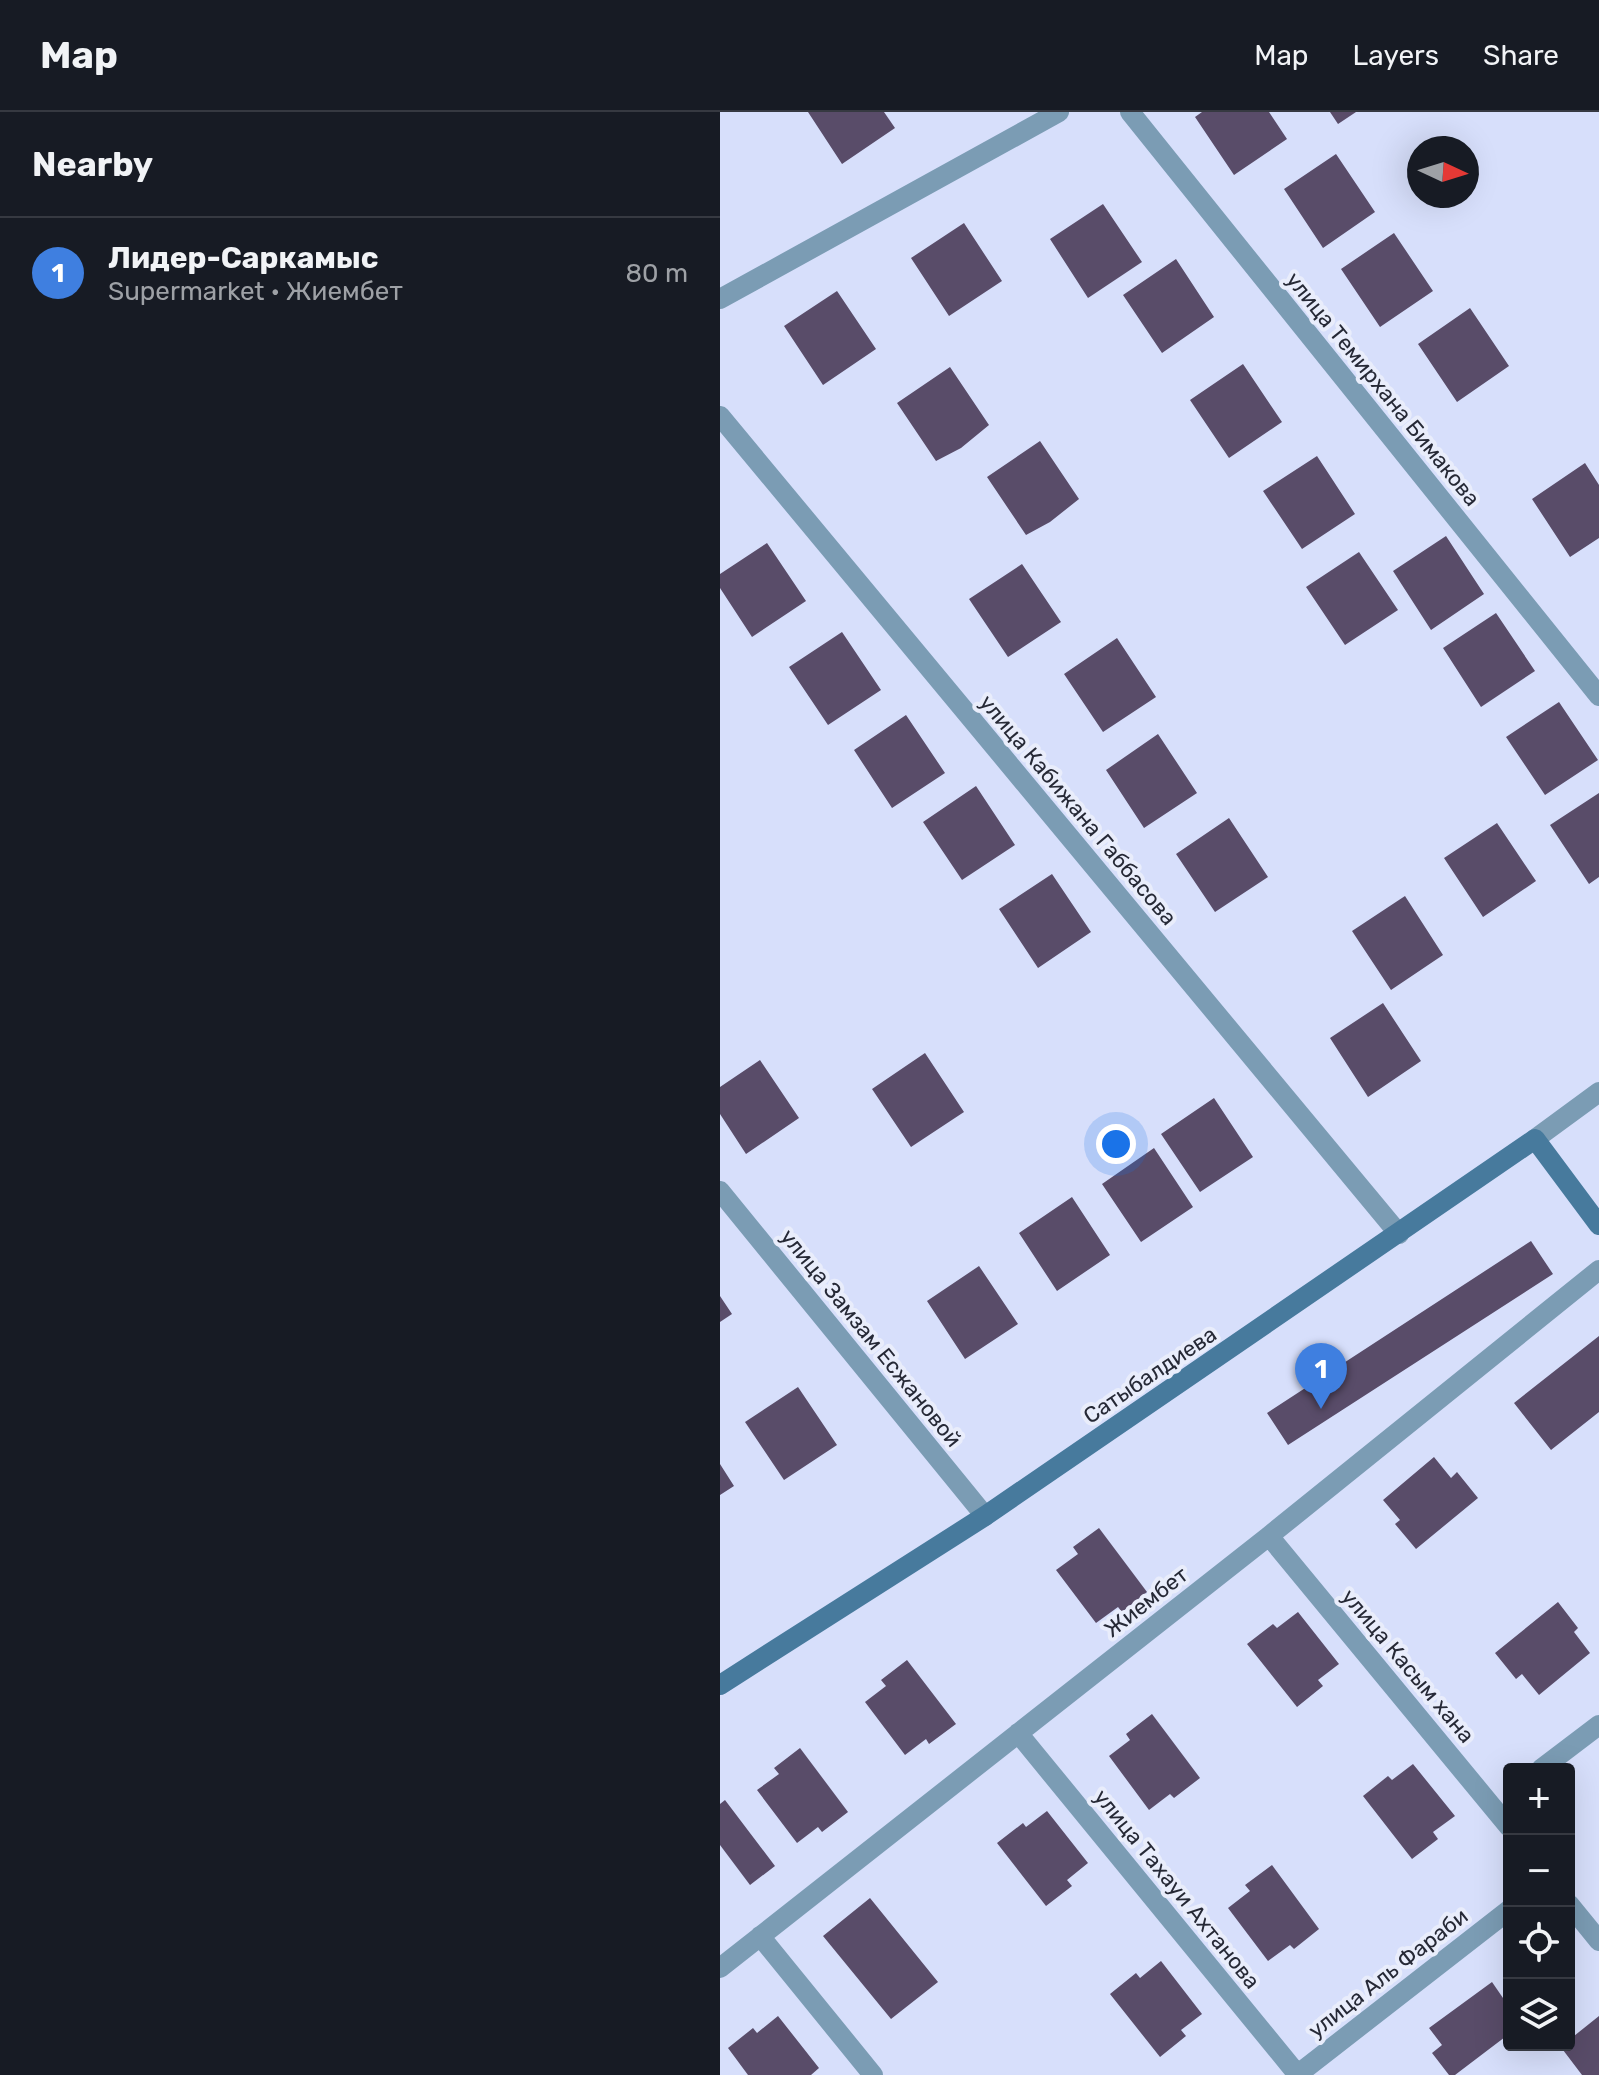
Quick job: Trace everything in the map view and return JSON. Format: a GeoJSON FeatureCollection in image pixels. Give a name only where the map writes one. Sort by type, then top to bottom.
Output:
{"type":"FeatureCollection","features":[{"type":"Feature","properties":{"kind":"street"},"geometry":{"type":"LineString","coordinates":[[720,299],[1059,112]]}},
{"type":"Feature","properties":{"kind":"street","name":"улица Темирхана Бимакова"},"geometry":{"type":"LineString","coordinates":[[1130,112],[1599,696]]}},
{"type":"Feature","properties":{"kind":"street","name":"улица Кабижана Габбасова"},"geometry":{"type":"LineString","coordinates":[[720,416],[1399,1234]]}},
{"type":"Feature","properties":{"kind":"street","name":"Сатыбалдиева"},"geometry":{"type":"LineString","coordinates":[[720,1685],[985,1516],[1399,1234],[1599,1092]]}},
{"type":"Feature","properties":{"kind":"street"},"geometry":{"type":"LineString","coordinates":[[1535,1139],[1599,1225]]}},
{"type":"Feature","properties":{"kind":"street","name":"улица Замзам Есжановой"},"geometry":{"type":"LineString","coordinates":[[720,1191],[985,1516]]}},
{"type":"Feature","properties":{"kind":"street","name":"Жиембет"},"geometry":{"type":"LineString","coordinates":[[720,1968],[1269,1536],[1599,1270]]}},
{"type":"Feature","properties":{"kind":"street","name":"улица Касым хана"},"geometry":{"type":"LineString","coordinates":[[1269,1536],[1501,1800]]}},
{"type":"Feature","properties":{"kind":"street"},"geometry":{"type":"LineString","coordinates":[[1549,1763],[1599,1725]]}},
{"type":"Feature","properties":{"kind":"street","name":"улица Тахауи Ахтанова"},"geometry":{"type":"LineString","coordinates":[[1018,1733],[1297,2075]]}},
{"type":"Feature","properties":{"kind":"street"},"geometry":{"type":"LineString","coordinates":[[1571,1907],[1599,1941]]}},
{"type":"Feature","properties":{"kind":"street","name":"улица Аль Фараби"},"geometry":{"type":"LineString","coordinates":[[1297,2075],[1503,1915]]}},
{"type":"Feature","properties":{"kind":"street"},"geometry":{"type":"LineString","coordinates":[[760,1936],[873,2075]]}},
{"type":"Feature","properties":{"kind":"building"},"geometry":{"type":"Polygon","coordinates":[[[808,112],[884,112],[895,128],[842,164],[808,112]]]}},
{"type":"Feature","properties":{"kind":"building"},"geometry":{"type":"Polygon","coordinates":[[[1202,112],[1269,112],[1287,139],[1234,175],[1195,117],[1202,112]]]}},
{"type":"Feature","properties":{"kind":"building"},"geometry":{"type":"Polygon","coordinates":[[[1330,112],[1356,112],[1338,124],[1330,112]]]}},
{"type":"Feature","properties":{"kind":"building"},"geometry":{"type":"Polygon","coordinates":[[[1336,154],[1375,212],[1323,248],[1284,189],[1336,154]]]}},
{"type":"Feature","properties":{"kind":"building"},"geometry":{"type":"Polygon","coordinates":[[[1103,204],[1142,262],[1088,298],[1050,239],[1103,204]]]}},
{"type":"Feature","properties":{"kind":"building"},"geometry":{"type":"Polygon","coordinates":[[[964,223],[1002,281],[949,316],[911,258],[964,223]]]}},
{"type":"Feature","properties":{"kind":"building"},"geometry":{"type":"Polygon","coordinates":[[[1394,233],[1433,291],[1380,327],[1341,269],[1394,233]]]}},
{"type":"Feature","properties":{"kind":"building"},"geometry":{"type":"Polygon","coordinates":[[[1176,259],[1214,317],[1162,353],[1123,295],[1176,259]]]}},
{"type":"Feature","properties":{"kind":"building"},"geometry":{"type":"Polygon","coordinates":[[[837,291],[876,349],[823,385],[784,326],[837,291]]]}},
{"type":"Feature","properties":{"kind":"building"},"geometry":{"type":"Polygon","coordinates":[[[1470,308],[1509,366],[1457,402],[1418,344],[1470,308]]]}},
{"type":"Feature","properties":{"kind":"building"},"geometry":{"type":"Polygon","coordinates":[[[1243,364],[1282,422],[1229,458],[1190,400],[1243,364]]]}},
{"type":"Feature","properties":{"kind":"building"},"geometry":{"type":"Polygon","coordinates":[[[950,367],[989,425],[961,448],[936,461],[897,403],[950,367]]]}},
{"type":"Feature","properties":{"kind":"building"},"geometry":{"type":"Polygon","coordinates":[[[1040,441],[1079,499],[1050,522],[1026,535],[987,477],[1040,441]]]}},
{"type":"Feature","properties":{"kind":"building"},"geometry":{"type":"Polygon","coordinates":[[[1317,456],[1355,514],[1302,549],[1263,491],[1317,456]]]}},
{"type":"Feature","properties":{"kind":"building"},"geometry":{"type":"Polygon","coordinates":[[[1585,463],[1599,485],[1599,538],[1570,557],[1532,499],[1585,463]]]}},
{"type":"Feature","properties":{"kind":"building"},"geometry":{"type":"Polygon","coordinates":[[[1446,536],[1484,594],[1431,630],[1393,571],[1446,536]]]}},
{"type":"Feature","properties":{"kind":"building"},"geometry":{"type":"Polygon","coordinates":[[[767,543],[806,601],[752,637],[720,588],[720,574],[767,543]]]}},
{"type":"Feature","properties":{"kind":"building"},"geometry":{"type":"Polygon","coordinates":[[[1359,552],[1398,610],[1345,645],[1306,587],[1359,552]]]}},
{"type":"Feature","properties":{"kind":"building"},"geometry":{"type":"Polygon","coordinates":[[[1022,564],[1061,622],[1008,657],[969,599],[1022,564]]]}},
{"type":"Feature","properties":{"kind":"building"},"geometry":{"type":"Polygon","coordinates":[[[1496,613],[1535,671],[1481,707],[1443,648],[1496,613]]]}},
{"type":"Feature","properties":{"kind":"building"},"geometry":{"type":"Polygon","coordinates":[[[842,632],[881,690],[828,725],[789,667],[842,632]]]}},
{"type":"Feature","properties":{"kind":"building"},"geometry":{"type":"Polygon","coordinates":[[[1117,638],[1156,697],[1103,732],[1064,674],[1117,638]]]}},
{"type":"Feature","properties":{"kind":"building"},"geometry":{"type":"Polygon","coordinates":[[[1559,702],[1598,760],[1545,795],[1506,737],[1559,702]]]}},
{"type":"Feature","properties":{"kind":"building"},"geometry":{"type":"Polygon","coordinates":[[[906,715],[945,773],[892,808],[854,750],[906,715]]]}},
{"type":"Feature","properties":{"kind":"building"},"geometry":{"type":"Polygon","coordinates":[[[1158,734],[1197,793],[1144,828],[1106,770],[1158,734]]]}},
{"type":"Feature","properties":{"kind":"building"},"geometry":{"type":"Polygon","coordinates":[[[976,786],[1015,845],[962,880],[923,822],[976,786]]]}},
{"type":"Feature","properties":{"kind":"building"},"geometry":{"type":"Polygon","coordinates":[[[1599,793],[1599,877],[1589,884],[1550,825],[1599,793]]]}},
{"type":"Feature","properties":{"kind":"building"},"geometry":{"type":"Polygon","coordinates":[[[1229,818],[1268,877],[1215,912],[1176,854],[1229,818]]]}},
{"type":"Feature","properties":{"kind":"building"},"geometry":{"type":"Polygon","coordinates":[[[1497,823],[1536,881],[1483,917],[1444,858],[1497,823]]]}},
{"type":"Feature","properties":{"kind":"building"},"geometry":{"type":"Polygon","coordinates":[[[1052,874],[1091,932],[1038,968],[999,909],[1052,874]]]}},
{"type":"Feature","properties":{"kind":"building"},"geometry":{"type":"Polygon","coordinates":[[[1405,896],[1443,955],[1391,990],[1352,931],[1405,896]]]}},
{"type":"Feature","properties":{"kind":"building"},"geometry":{"type":"Polygon","coordinates":[[[1383,1003],[1421,1061],[1368,1097],[1330,1038],[1383,1003]]]}},
{"type":"Feature","properties":{"kind":"building"},"geometry":{"type":"Polygon","coordinates":[[[925,1053],[964,1112],[911,1147],[872,1089],[925,1053]]]}},
{"type":"Feature","properties":{"kind":"building"},"geometry":{"type":"Polygon","coordinates":[[[760,1060],[799,1118],[746,1154],[720,1114],[720,1087],[760,1060]]]}},
{"type":"Feature","properties":{"kind":"building"},"geometry":{"type":"Polygon","coordinates":[[[1214,1098],[1253,1157],[1200,1192],[1161,1134],[1214,1098]]]}},
{"type":"Feature","properties":{"kind":"building"},"geometry":{"type":"Polygon","coordinates":[[[1154,1148],[1193,1207],[1141,1242],[1102,1184],[1154,1148]]]}},
{"type":"Feature","properties":{"kind":"building"},"geometry":{"type":"Polygon","coordinates":[[[1072,1197],[1110,1255],[1057,1291],[1019,1233],[1072,1197]]]}},
{"type":"Feature","properties":{"kind":"building"},"geometry":{"type":"Polygon","coordinates":[[[1531,1241],[1553,1274],[1288,1445],[1267,1413],[1531,1241]]]}},
{"type":"Feature","properties":{"kind":"building"},"geometry":{"type":"Polygon","coordinates":[[[979,1266],[1018,1324],[965,1359],[927,1301],[979,1266]]]}},
{"type":"Feature","properties":{"kind":"building"},"geometry":{"type":"Polygon","coordinates":[[[720,1296],[732,1314],[720,1322],[720,1296]]]}},
{"type":"Feature","properties":{"kind":"building"},"geometry":{"type":"Polygon","coordinates":[[[1599,1336],[1599,1412],[1551,1450],[1514,1403],[1599,1336]]]}},
{"type":"Feature","properties":{"kind":"building"},"geometry":{"type":"Polygon","coordinates":[[[798,1387],[837,1445],[784,1480],[745,1422],[798,1387]]]}},
{"type":"Feature","properties":{"kind":"building"},"geometry":{"type":"Polygon","coordinates":[[[1434,1457],[1451,1478],[1457,1472],[1478,1498],[1416,1549],[1395,1524],[1400,1520],[1383,1500],[1434,1457]]]}},
{"type":"Feature","properties":{"kind":"building"},"geometry":{"type":"Polygon","coordinates":[[[720,1464],[734,1486],[720,1495],[720,1464]]]}},
{"type":"Feature","properties":{"kind":"building"},"geometry":{"type":"Polygon","coordinates":[[[1099,1528],[1147,1592],[1122,1612],[1118,1607],[1096,1623],[1056,1570],[1078,1554],[1073,1547],[1099,1528]]]}},
{"type":"Feature","properties":{"kind":"building"},"geometry":{"type":"Polygon","coordinates":[[[1558,1602],[1578,1628],[1574,1632],[1590,1653],[1539,1695],[1522,1674],[1516,1679],[1495,1653],[1558,1602]]]}},
{"type":"Feature","properties":{"kind":"building"},"geometry":{"type":"Polygon","coordinates":[[[1298,1612],[1339,1664],[1318,1680],[1323,1686],[1297,1707],[1247,1644],[1273,1624],[1277,1628],[1298,1612]]]}},
{"type":"Feature","properties":{"kind":"building"},"geometry":{"type":"Polygon","coordinates":[[[907,1660],[956,1724],[929,1744],[926,1739],[905,1755],[865,1702],[886,1686],[881,1680],[907,1660]]]}},
{"type":"Feature","properties":{"kind":"building"},"geometry":{"type":"Polygon","coordinates":[[[1152,1714],[1200,1778],[1174,1798],[1170,1794],[1149,1810],[1109,1756],[1130,1740],[1126,1734],[1152,1714]]]}},
{"type":"Feature","properties":{"kind":"building"},"geometry":{"type":"Polygon","coordinates":[[[800,1748],[848,1812],[822,1832],[818,1827],[797,1843],[757,1790],[779,1774],[774,1768],[800,1748]]]}},
{"type":"Feature","properties":{"kind":"building"},"geometry":{"type":"Polygon","coordinates":[[[1413,1764],[1455,1816],[1433,1832],[1438,1839],[1412,1859],[1363,1796],[1388,1776],[1392,1780],[1413,1764]]]}},
{"type":"Feature","properties":{"kind":"building"},"geometry":{"type":"Polygon","coordinates":[[[725,1800],[775,1866],[750,1885],[720,1845],[720,1804],[725,1800]]]}},
{"type":"Feature","properties":{"kind":"building"},"geometry":{"type":"Polygon","coordinates":[[[1047,1811],[1088,1863],[1067,1880],[1072,1886],[1046,1906],[997,1843],[1023,1823],[1026,1827],[1047,1811]]]}},
{"type":"Feature","properties":{"kind":"building"},"geometry":{"type":"Polygon","coordinates":[[[1272,1865],[1319,1929],[1294,1949],[1290,1945],[1268,1961],[1228,1908],[1250,1891],[1245,1885],[1272,1865]]]}},
{"type":"Feature","properties":{"kind":"building"},"geometry":{"type":"Polygon","coordinates":[[[870,1898],[938,1982],[891,2019],[823,1936],[870,1898]]]}},
{"type":"Feature","properties":{"kind":"building"},"geometry":{"type":"Polygon","coordinates":[[[1161,1961],[1202,2014],[1181,2030],[1186,2036],[1160,2057],[1110,1994],[1136,1973],[1140,1978],[1161,1961]]]}},
{"type":"Feature","properties":{"kind":"building"},"geometry":{"type":"Polygon","coordinates":[[[1492,1982],[1503,1998],[1503,2039],[1455,2075],[1449,2075],[1432,2053],[1442,2045],[1429,2028],[1492,1982]]]}},
{"type":"Feature","properties":{"kind":"building"},"geometry":{"type":"Polygon","coordinates":[[[778,2016],[819,2068],[811,2075],[748,2075],[728,2048],[753,2028],[757,2033],[778,2016]]]}},
{"type":"Feature","properties":{"kind":"building"},"geometry":{"type":"Polygon","coordinates":[[[1599,2016],[1599,2075],[1582,2075],[1564,2051],[1575,2051],[1575,2035],[1599,2016]]]}},
{"type":"Feature","properties":{"kind":"place","name":"Лидер-Саркамыс"},"geometry":{"type":"Point","coordinates":[1321,1409]}}]}
